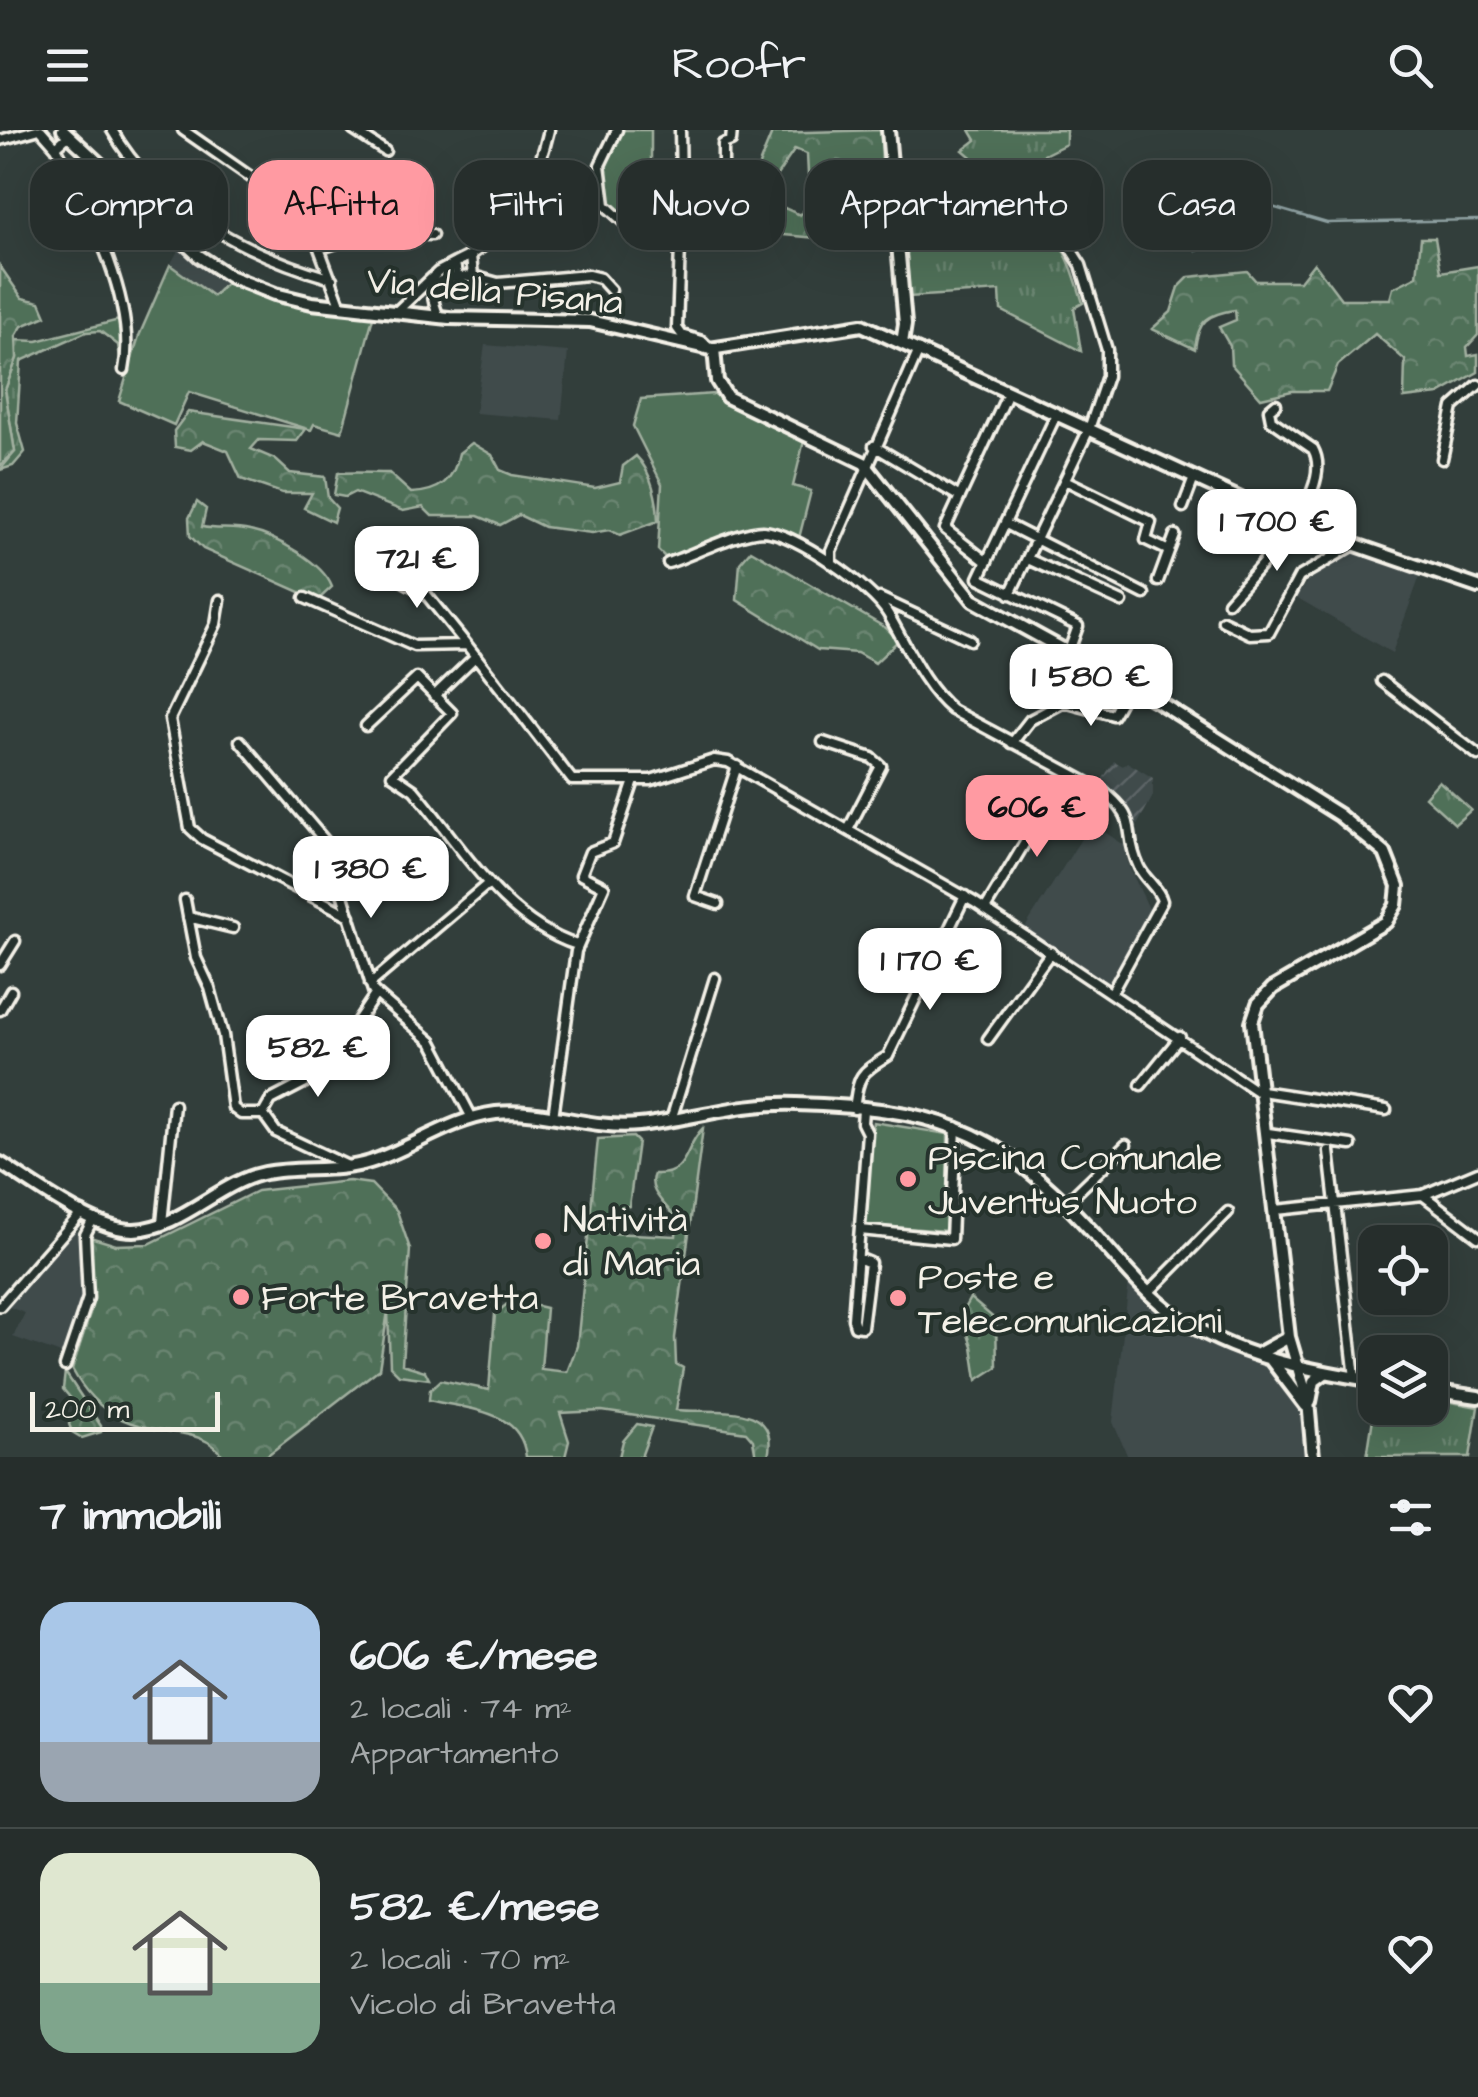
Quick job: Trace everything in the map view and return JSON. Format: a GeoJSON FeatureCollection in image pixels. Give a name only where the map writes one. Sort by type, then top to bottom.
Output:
{"type":"FeatureCollection","features":[{"type":"Feature","properties":{"kind":"main road"},"geometry":{"type":"LineString","coordinates":[[888,130],[891,160]]}},
{"type":"Feature","properties":{"kind":"main road","name":"Via della Pisana"},"geometry":{"type":"LineString","coordinates":[[70,135],[96,160]]}},
{"type":"Feature","properties":{"kind":"main road","name":"Via della Pisana"},"geometry":{"type":"LineString","coordinates":[[196,250],[229,276],[298,301],[341,307],[439,318],[590,321],[712,348],[848,324],[886,335],[1295,524],[1478,587]]}},
{"type":"Feature","properties":{"kind":"main road"},"geometry":{"type":"LineString","coordinates":[[899,250],[905,324],[911,347]]}},
{"type":"Feature","properties":{"kind":"main road"},"geometry":{"type":"LineString","coordinates":[[886,335],[905,324]]}},
{"type":"Feature","properties":{"kind":"main road"},"geometry":{"type":"LineString","coordinates":[[712,348],[717,381],[733,402],[866,465],[966,594],[1096,666],[1339,815],[1385,853],[1396,873],[1396,904],[1383,925],[1276,986],[1258,1004],[1252,1034],[1264,1094],[1289,1336],[1310,1413]]}},
{"type":"Feature","properties":{"kind":"main road"},"geometry":{"type":"LineString","coordinates":[[0,1163],[93,1219],[129,1230],[162,1223],[259,1174],[350,1167],[472,1118],[516,1112],[617,1126],[768,1104],[859,1110],[956,1126],[1020,1160],[1149,1292],[1186,1322],[1270,1359],[1358,1378]]}},
{"type":"Feature","properties":{"kind":"main road"},"geometry":{"type":"LineString","coordinates":[[1258,1353],[1275,1348],[1289,1336]]}},
{"type":"Feature","properties":{"kind":"main road"},"geometry":{"type":"LineString","coordinates":[[1270,1359],[1310,1413]]}},
{"type":"Feature","properties":{"kind":"main road"},"geometry":{"type":"LineString","coordinates":[[1313,1457],[1313,1384],[1325,1373]]}},
{"type":"Feature","properties":{"kind":"main road"},"geometry":{"type":"LineString","coordinates":[[1448,1393],[1478,1397]]}},
{"type":"Feature","properties":{"kind":"street"},"geometry":{"type":"LineString","coordinates":[[0,140],[39,130],[56,147],[80,193],[120,298],[128,345],[124,370]]}},
{"type":"Feature","properties":{"kind":"street"},"geometry":{"type":"LineString","coordinates":[[112,130],[131,160]]}},
{"type":"Feature","properties":{"kind":"street"},"geometry":{"type":"LineString","coordinates":[[183,130],[248,174]]}},
{"type":"Feature","properties":{"kind":"street"},"geometry":{"type":"LineString","coordinates":[[353,130],[385,151]]}},
{"type":"Feature","properties":{"kind":"street"},"geometry":{"type":"LineString","coordinates":[[395,313],[438,272],[471,256],[497,237],[515,214],[539,165],[550,130]]}},
{"type":"Feature","properties":{"kind":"street"},"geometry":{"type":"LineString","coordinates":[[617,130],[600,168],[607,208],[618,217]]}},
{"type":"Feature","properties":{"kind":"street"},"geometry":{"type":"LineString","coordinates":[[680,130],[681,160]]}},
{"type":"Feature","properties":{"kind":"street"},"geometry":{"type":"LineString","coordinates":[[723,160],[723,144],[731,141],[732,130]]}},
{"type":"Feature","properties":{"kind":"street"},"geometry":{"type":"LineString","coordinates":[[56,147],[70,135]]}},
{"type":"Feature","properties":{"kind":"street"},"geometry":{"type":"LineString","coordinates":[[228,233],[263,254],[332,278]]}},
{"type":"Feature","properties":{"kind":"street"},"geometry":{"type":"LineString","coordinates":[[323,250],[341,307]]}},
{"type":"Feature","properties":{"kind":"street"},"geometry":{"type":"LineString","coordinates":[[680,250],[677,328],[682,335],[712,348]]}},
{"type":"Feature","properties":{"kind":"street"},"geometry":{"type":"LineString","coordinates":[[1010,594],[1090,429],[1105,384],[1108,360],[1081,265],[1072,250]]}},
{"type":"Feature","properties":{"kind":"street"},"geometry":{"type":"LineString","coordinates":[[471,256],[473,276]]}},
{"type":"Feature","properties":{"kind":"street"},"geometry":{"type":"LineString","coordinates":[[455,263],[457,275]]}},
{"type":"Feature","properties":{"kind":"street"},"geometry":{"type":"LineString","coordinates":[[439,318],[432,296],[440,280],[457,275],[498,283],[588,275],[600,278],[611,290]]}},
{"type":"Feature","properties":{"kind":"street"},"geometry":{"type":"LineString","coordinates":[[421,291],[432,296]]}},
{"type":"Feature","properties":{"kind":"street"},"geometry":{"type":"LineString","coordinates":[[831,563],[832,549],[911,347]]}},
{"type":"Feature","properties":{"kind":"street"},"geometry":{"type":"LineString","coordinates":[[1442,459],[1453,407],[1478,386]]}},
{"type":"Feature","properties":{"kind":"street"},"geometry":{"type":"LineString","coordinates":[[987,562],[945,529],[1008,393]]}},
{"type":"Feature","properties":{"kind":"street"},"geometry":{"type":"LineString","coordinates":[[1228,602],[1295,524],[1316,475],[1318,459],[1311,447],[1273,424],[1269,410],[1276,404]]}},
{"type":"Feature","properties":{"kind":"street"},"geometry":{"type":"LineString","coordinates":[[1056,415],[979,578],[1078,626],[1069,651]]}},
{"type":"Feature","properties":{"kind":"street"},"geometry":{"type":"LineString","coordinates":[[874,446],[960,498]]}},
{"type":"Feature","properties":{"kind":"street"},"geometry":{"type":"LineString","coordinates":[[1183,508],[1194,478]]}},
{"type":"Feature","properties":{"kind":"street"},"geometry":{"type":"LineString","coordinates":[[1065,480],[1151,522],[1146,540],[1169,551]]}},
{"type":"Feature","properties":{"kind":"street"},"geometry":{"type":"LineString","coordinates":[[1006,524],[1144,594]]}},
{"type":"Feature","properties":{"kind":"street"},"geometry":{"type":"LineString","coordinates":[[668,563],[758,531],[781,536],[831,563],[876,596],[970,640]]}},
{"type":"Feature","properties":{"kind":"street"},"geometry":{"type":"LineString","coordinates":[[1158,581],[1175,535]]}},
{"type":"Feature","properties":{"kind":"street"},"geometry":{"type":"LineString","coordinates":[[1224,621],[1246,632],[1267,634],[1300,576],[1354,546]]}},
{"type":"Feature","properties":{"kind":"street"},"geometry":{"type":"LineString","coordinates":[[1028,559],[1122,602]]}},
{"type":"Feature","properties":{"kind":"street"},"geometry":{"type":"LineString","coordinates":[[375,566],[426,593],[568,776],[634,781],[660,778],[715,759],[737,766],[965,896],[1264,1094],[1386,1110]]}},
{"type":"Feature","properties":{"kind":"street"},"geometry":{"type":"LineString","coordinates":[[876,596],[940,700],[964,718],[1100,789],[1126,814],[1137,862],[1162,898],[1160,910],[1114,982],[1112,992]]}},
{"type":"Feature","properties":{"kind":"street"},"geometry":{"type":"LineString","coordinates":[[305,598],[414,646],[467,644]]}},
{"type":"Feature","properties":{"kind":"street"},"geometry":{"type":"LineString","coordinates":[[220,600],[216,624],[170,719],[190,828],[202,839],[350,916]]}},
{"type":"Feature","properties":{"kind":"street"},"geometry":{"type":"LineString","coordinates":[[434,696],[476,656]]}},
{"type":"Feature","properties":{"kind":"street"},"geometry":{"type":"LineString","coordinates":[[366,726],[417,678],[452,713],[392,770],[402,786],[414,790],[489,883],[538,930],[577,945]]}},
{"type":"Feature","properties":{"kind":"street"},"geometry":{"type":"LineString","coordinates":[[1382,681],[1478,755]]}},
{"type":"Feature","properties":{"kind":"street"},"geometry":{"type":"LineString","coordinates":[[1012,743],[1026,723],[1055,705],[1070,702],[1111,716],[1128,689]]}},
{"type":"Feature","properties":{"kind":"street"},"geometry":{"type":"LineString","coordinates":[[240,741],[326,842],[375,994],[432,1042],[472,1118]]}},
{"type":"Feature","properties":{"kind":"street"},"geometry":{"type":"LineString","coordinates":[[823,742],[874,759],[882,768],[848,830]]}},
{"type":"Feature","properties":{"kind":"street"},"geometry":{"type":"LineString","coordinates":[[718,904],[694,896],[737,766]]}},
{"type":"Feature","properties":{"kind":"street"},"geometry":{"type":"LineString","coordinates":[[553,1117],[577,945],[604,887],[580,874],[590,852],[612,843],[634,781]]}},
{"type":"Feature","properties":{"kind":"street"},"geometry":{"type":"LineString","coordinates":[[985,909],[1044,812],[1050,790]]}},
{"type":"Feature","properties":{"kind":"street"},"geometry":{"type":"LineString","coordinates":[[370,984],[489,883]]}},
{"type":"Feature","properties":{"kind":"street"},"geometry":{"type":"LineString","coordinates":[[858,1258],[870,1263],[862,1327],[853,1323],[860,1230],[868,1134],[859,1110],[859,1078],[868,1066],[890,1052],[965,896]]}},
{"type":"Feature","properties":{"kind":"street"},"geometry":{"type":"LineString","coordinates":[[184,900],[196,958],[218,1013],[233,1108],[241,1114],[263,1114]]}},
{"type":"Feature","properties":{"kind":"street"},"geometry":{"type":"LineString","coordinates":[[188,918],[233,928]]}},
{"type":"Feature","properties":{"kind":"street"},"geometry":{"type":"LineString","coordinates":[[0,965],[14,940]]}},
{"type":"Feature","properties":{"kind":"street"},"geometry":{"type":"LineString","coordinates":[[988,1039],[1050,952]]}},
{"type":"Feature","properties":{"kind":"street"},"geometry":{"type":"LineString","coordinates":[[672,1120],[715,978]]}},
{"type":"Feature","properties":{"kind":"street"},"geometry":{"type":"LineString","coordinates":[[0,1010],[11,991]]}},
{"type":"Feature","properties":{"kind":"street"},"geometry":{"type":"LineString","coordinates":[[263,1114],[274,1098],[323,1073],[375,994]]}},
{"type":"Feature","properties":{"kind":"street"},"geometry":{"type":"LineString","coordinates":[[1142,1085],[1180,1037]]}},
{"type":"Feature","properties":{"kind":"street"},"geometry":{"type":"LineString","coordinates":[[162,1223],[174,1105]]}},
{"type":"Feature","properties":{"kind":"street"},"geometry":{"type":"LineString","coordinates":[[263,1114],[276,1132],[350,1167]]}},
{"type":"Feature","properties":{"kind":"street"},"geometry":{"type":"LineString","coordinates":[[860,1230],[952,1239],[956,1126]]}},
{"type":"Feature","properties":{"kind":"street"},"geometry":{"type":"LineString","coordinates":[[1268,1133],[1352,1145]]}},
{"type":"Feature","properties":{"kind":"street"},"geometry":{"type":"LineString","coordinates":[[1066,1203],[1126,1144]]}},
{"type":"Feature","properties":{"kind":"street"},"geometry":{"type":"LineString","coordinates":[[1329,1150],[1355,1378]]}},
{"type":"Feature","properties":{"kind":"street"},"geometry":{"type":"LineString","coordinates":[[1276,1210],[1424,1195],[1478,1172]]}},
{"type":"Feature","properties":{"kind":"street"},"geometry":{"type":"LineString","coordinates":[[1424,1195],[1478,1237]]}},
{"type":"Feature","properties":{"kind":"street"},"geometry":{"type":"LineString","coordinates":[[0,1306],[82,1212]]}},
{"type":"Feature","properties":{"kind":"street"},"geometry":{"type":"LineString","coordinates":[[1149,1292],[1228,1212]]}},
{"type":"Feature","properties":{"kind":"street"},"geometry":{"type":"LineString","coordinates":[[65,1366],[88,1298],[86,1234],[93,1219]]}},
{"type":"Feature","properties":{"kind":"shaded area"},"geometry":{"type":"Polygon","coordinates":[[[180,250],[226,283],[214,296],[170,265],[180,250]]]}},
{"type":"Feature","properties":{"kind":"shaded area"},"geometry":{"type":"Polygon","coordinates":[[[485,345],[568,352],[561,420],[475,413],[485,345]]]}},
{"type":"Feature","properties":{"kind":"shaded area"},"geometry":{"type":"Polygon","coordinates":[[[1351,552],[1420,576],[1392,653],[1296,597],[1314,572],[1351,552]]]}},
{"type":"Feature","properties":{"kind":"shaded area"},"geometry":{"type":"Polygon","coordinates":[[[1114,761],[1123,766],[1127,762],[1153,778],[1153,796],[1135,829],[1123,804],[1099,785],[1114,761]]]}},
{"type":"Feature","properties":{"kind":"shaded area"},"geometry":{"type":"Polygon","coordinates":[[[1091,823],[1124,845],[1129,867],[1151,913],[1108,986],[1023,931],[1091,823]]]}},
{"type":"Feature","properties":{"kind":"shaded area"},"geometry":{"type":"Polygon","coordinates":[[[74,1230],[81,1235],[85,1291],[64,1355],[13,1337],[25,1313],[4,1305],[74,1230]]]}},
{"type":"Feature","properties":{"kind":"shaded area"},"geometry":{"type":"Polygon","coordinates":[[[1129,1281],[1173,1323],[1276,1372],[1302,1413],[1306,1457],[1128,1457],[1113,1422],[1129,1281]]]}},
{"type":"Feature","properties":{"kind":"green space"},"geometry":{"type":"Polygon","coordinates":[[[623,130],[651,130],[651,160],[618,160],[618,214],[610,204],[604,183],[608,162],[623,130]]]}},
{"type":"Feature","properties":{"kind":"green space"},"geometry":{"type":"Polygon","coordinates":[[[881,130],[882,160],[807,160],[807,154],[795,149],[785,164],[785,160],[761,160],[772,133],[881,130]]]}},
{"type":"Feature","properties":{"kind":"green space"},"geometry":{"type":"Polygon","coordinates":[[[970,130],[1066,130],[1066,144],[1033,160],[975,160],[963,150],[976,140],[970,130]]]}},
{"type":"Feature","properties":{"kind":"green space"},"geometry":{"type":"Polygon","coordinates":[[[785,208],[800,215],[805,209],[805,237],[785,235],[785,208]]]}},
{"type":"Feature","properties":{"kind":"green space"},"geometry":{"type":"Polygon","coordinates":[[[1421,238],[1435,238],[1441,272],[1478,266],[1478,335],[1467,347],[1468,356],[1478,354],[1478,372],[1439,394],[1404,398],[1405,360],[1375,334],[1338,365],[1327,391],[1292,391],[1261,398],[1231,364],[1230,346],[1219,327],[1236,320],[1235,310],[1206,320],[1195,349],[1152,329],[1171,312],[1179,287],[1189,277],[1247,271],[1256,281],[1300,281],[1314,263],[1341,299],[1390,299],[1393,288],[1417,276],[1421,238]]]}},
{"type":"Feature","properties":{"kind":"green space"},"geometry":{"type":"Polygon","coordinates":[[[907,250],[1063,250],[1083,303],[1074,308],[1081,351],[1001,310],[1000,291],[909,297],[907,250]]]}},
{"type":"Feature","properties":{"kind":"green space"},"geometry":{"type":"Polygon","coordinates":[[[170,265],[213,296],[226,283],[281,304],[373,317],[342,432],[314,424],[311,430],[189,392],[174,425],[119,401],[139,336],[170,265]]]}},
{"type":"Feature","properties":{"kind":"green space"},"geometry":{"type":"Polygon","coordinates":[[[0,266],[22,298],[40,302],[46,316],[22,326],[16,336],[17,358],[5,390],[15,452],[0,466],[0,266]]]}},
{"type":"Feature","properties":{"kind":"green space"},"geometry":{"type":"Polygon","coordinates":[[[119,320],[124,342],[121,364],[118,345],[100,331],[86,332],[21,361],[17,423],[25,452],[13,466],[0,470],[15,452],[5,390],[17,358],[17,340],[37,341],[119,320]]]}},
{"type":"Feature","properties":{"kind":"green space"},"geometry":{"type":"Polygon","coordinates":[[[714,394],[804,441],[793,486],[811,491],[799,538],[757,527],[714,545],[665,557],[658,550],[662,484],[633,426],[641,399],[714,394]]]}},
{"type":"Feature","properties":{"kind":"green space"},"geometry":{"type":"Polygon","coordinates":[[[188,412],[306,429],[297,441],[259,440],[251,449],[275,459],[290,473],[325,477],[328,498],[337,508],[333,522],[304,508],[312,493],[282,493],[241,479],[228,451],[203,441],[191,450],[175,447],[174,431],[188,412]]]}},
{"type":"Feature","properties":{"kind":"green space"},"geometry":{"type":"Polygon","coordinates":[[[472,443],[492,455],[500,470],[512,475],[595,488],[620,482],[623,466],[636,456],[653,486],[658,521],[620,535],[609,530],[592,533],[544,527],[519,515],[500,525],[478,516],[432,516],[423,507],[403,511],[355,492],[345,497],[334,495],[338,473],[389,473],[411,493],[430,490],[449,478],[459,453],[472,443]]]}},
{"type":"Feature","properties":{"kind":"green space"},"geometry":{"type":"Polygon","coordinates":[[[197,502],[206,509],[202,527],[244,530],[272,538],[319,568],[332,587],[318,600],[203,549],[190,536],[189,518],[197,502]]]}},
{"type":"Feature","properties":{"kind":"green space"},"geometry":{"type":"Polygon","coordinates":[[[751,550],[886,628],[899,640],[875,663],[857,653],[818,650],[737,600],[740,563],[751,550]]]}},
{"type":"Feature","properties":{"kind":"green space"},"geometry":{"type":"Polygon","coordinates":[[[1439,781],[1471,810],[1455,824],[1425,797],[1439,781]]]}},
{"type":"Feature","properties":{"kind":"green space","name":"Piscina Comunale Juventus Nuoto"},"geometry":{"type":"Polygon","coordinates":[[[873,1122],[948,1134],[947,1231],[864,1225],[873,1122]]]}},
{"type":"Feature","properties":{"kind":"green space"},"geometry":{"type":"Polygon","coordinates":[[[703,1128],[675,1338],[676,1364],[683,1368],[676,1410],[725,1411],[754,1418],[764,1426],[769,1438],[768,1457],[756,1457],[753,1440],[746,1432],[602,1411],[560,1413],[569,1441],[565,1457],[526,1457],[522,1441],[504,1421],[491,1414],[429,1400],[430,1390],[441,1380],[489,1390],[495,1314],[512,1300],[546,1308],[541,1369],[567,1372],[577,1346],[598,1139],[633,1137],[638,1142],[629,1206],[610,1208],[609,1233],[676,1236],[677,1220],[655,1192],[652,1180],[654,1174],[680,1165],[703,1128]]]}},
{"type":"Feature","properties":{"kind":"green space"},"geometry":{"type":"Polygon","coordinates":[[[349,1181],[371,1184],[397,1211],[410,1249],[402,1364],[425,1371],[429,1379],[399,1375],[390,1366],[388,1311],[379,1369],[265,1457],[224,1457],[194,1436],[154,1429],[111,1413],[91,1396],[72,1369],[91,1311],[90,1237],[116,1245],[149,1244],[257,1191],[349,1181]]]}},
{"type":"Feature","properties":{"kind":"green space"},"geometry":{"type":"Polygon","coordinates":[[[970,1298],[996,1320],[997,1367],[977,1380],[972,1346],[961,1314],[970,1298]]]}},
{"type":"Feature","properties":{"kind":"green space"},"geometry":{"type":"Polygon","coordinates":[[[65,1372],[101,1426],[101,1432],[82,1438],[72,1432],[69,1424],[78,1407],[63,1389],[65,1372]]]}},
{"type":"Feature","properties":{"kind":"green space"},"geometry":{"type":"Polygon","coordinates":[[[1448,1401],[1478,1407],[1470,1457],[1367,1457],[1372,1425],[1448,1425],[1448,1401]]]}},
{"type":"Feature","properties":{"kind":"green space"},"geometry":{"type":"Polygon","coordinates":[[[637,1424],[652,1427],[641,1457],[619,1457],[623,1441],[637,1424]]]}},
{"type":"Feature","properties":{"kind":"waterway"},"geometry":{"type":"LineString","coordinates":[[1196,251],[1265,205],[1327,223],[1478,220]]}},
{"type":"Feature","properties":{"kind":"place","name":"Piscina Comunale Juventus Nuoto"},"geometry":{"type":"Point","coordinates":[908,1179]}},
{"type":"Feature","properties":{"kind":"place","name":"Natività di Maria"},"geometry":{"type":"Point","coordinates":[543,1241]}},
{"type":"Feature","properties":{"kind":"place","name":"Forte Bravetta"},"geometry":{"type":"Point","coordinates":[241,1297]}},
{"type":"Feature","properties":{"kind":"place","name":"Poste e Telecomunicazioni"},"geometry":{"type":"Point","coordinates":[898,1298]}}]}
